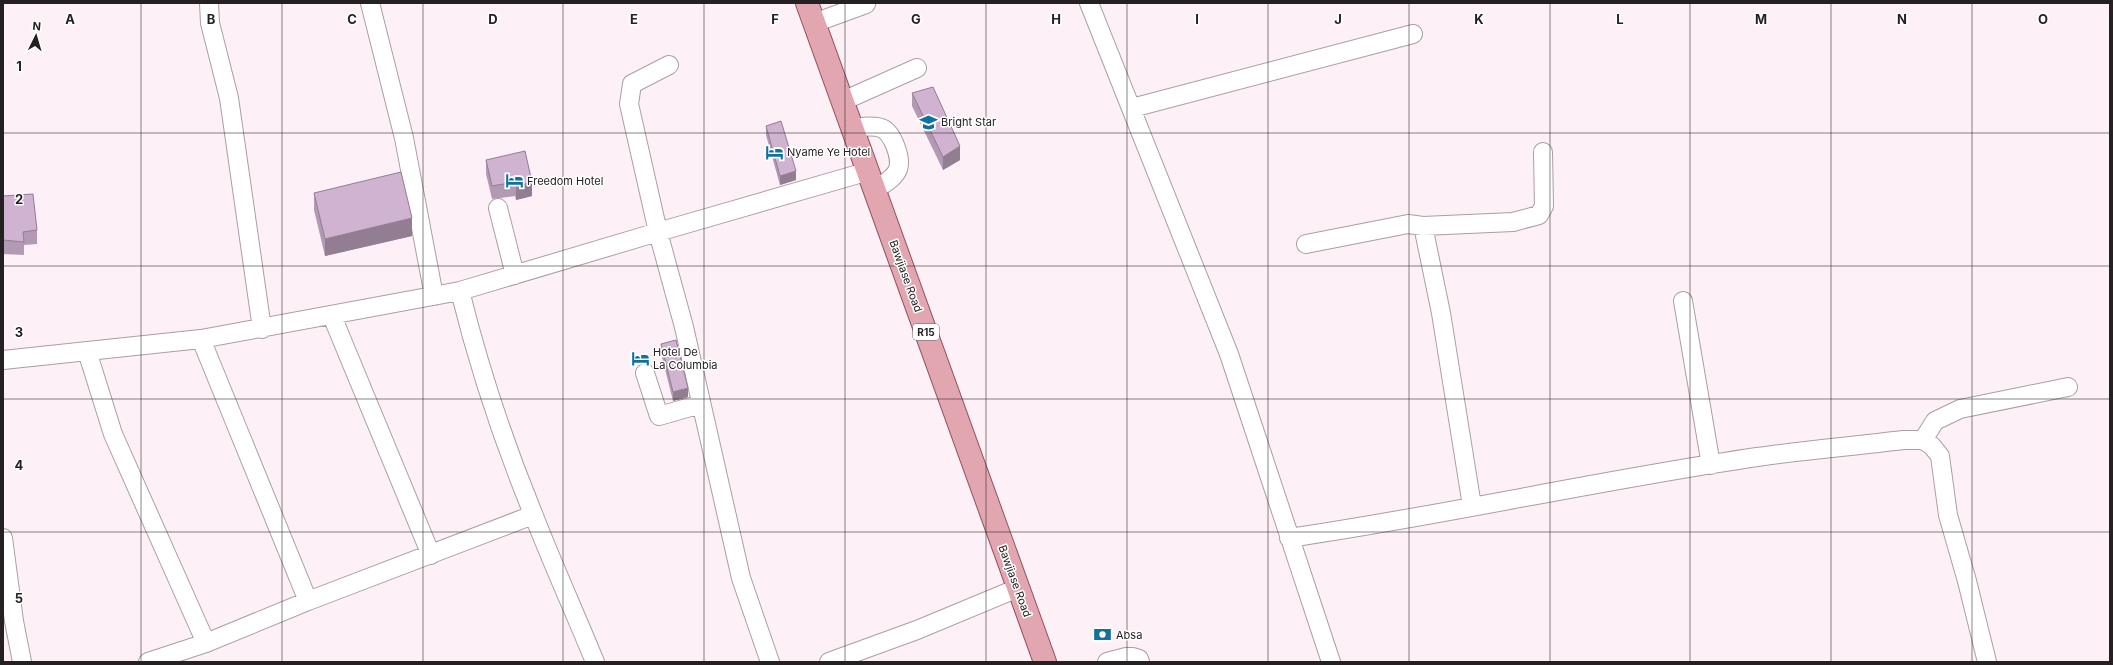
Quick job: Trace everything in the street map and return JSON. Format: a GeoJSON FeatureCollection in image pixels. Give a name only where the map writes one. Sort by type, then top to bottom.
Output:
{"type":"FeatureCollection","features":[{"type":"Feature","properties":{"kind":"main road","name":"Bawjiase Road"},"geometry":{"type":"LineString","coordinates":[[807,3],[1045,662]]}},
{"type":"Feature","properties":{"kind":"street"},"geometry":{"type":"LineString","coordinates":[[209,3],[210,23],[229,98],[262,329]]}},
{"type":"Feature","properties":{"kind":"street"},"geometry":{"type":"LineString","coordinates":[[370,3],[404,138],[434,296]]}},
{"type":"Feature","properties":{"kind":"street"},"geometry":{"type":"LineString","coordinates":[[1089,3],[1229,354],[1331,662]]}},
{"type":"Feature","properties":{"kind":"street"},"geometry":{"type":"LineString","coordinates":[[814,23],[866,4]]}},
{"type":"Feature","properties":{"kind":"street"},"geometry":{"type":"LineString","coordinates":[[1132,108],[1413,34]]}},
{"type":"Feature","properties":{"kind":"street"},"geometry":{"type":"LineString","coordinates":[[669,65],[632,84],[629,104],[658,232],[684,327],[741,578],[770,662]]}},
{"type":"Feature","properties":{"kind":"street"},"geometry":{"type":"LineString","coordinates":[[843,101],[917,68]]}},
{"type":"Feature","properties":{"kind":"street"},"geometry":{"type":"LineString","coordinates":[[3,360],[201,339],[262,329],[460,291],[658,232],[872,181],[892,178],[898,170],[899,161],[887,131],[881,128],[853,128]]}},
{"type":"Feature","properties":{"kind":"street"},"geometry":{"type":"LineString","coordinates":[[1306,244],[1408,224],[1423,226],[1513,222],[1539,215],[1544,206],[1543,152]]}},
{"type":"Feature","properties":{"kind":"street"},"geometry":{"type":"LineString","coordinates":[[498,208],[515,275]]}},
{"type":"Feature","properties":{"kind":"street"},"geometry":{"type":"LineString","coordinates":[[1423,226],[1441,313],[1472,506]]}},
{"type":"Feature","properties":{"kind":"street"},"geometry":{"type":"LineString","coordinates":[[460,291],[482,373],[533,515],[595,662]]}},
{"type":"Feature","properties":{"kind":"street"},"geometry":{"type":"LineString","coordinates":[[1683,301],[1711,465]]}},
{"type":"Feature","properties":{"kind":"street"},"geometry":{"type":"LineString","coordinates":[[332,316],[432,556]]}},
{"type":"Feature","properties":{"kind":"street"},"geometry":{"type":"LineString","coordinates":[[201,339],[308,601]]}},
{"type":"Feature","properties":{"kind":"street"},"geometry":{"type":"LineString","coordinates":[[87,352],[114,434],[206,643]]}},
{"type":"Feature","properties":{"kind":"street"},"geometry":{"type":"LineString","coordinates":[[645,374],[659,416],[701,404]]}},
{"type":"Feature","properties":{"kind":"street"},"geometry":{"type":"LineString","coordinates":[[1923,440],[1935,421],[1960,409],[2068,387]]}},
{"type":"Feature","properties":{"kind":"street"},"geometry":{"type":"LineString","coordinates":[[1289,538],[1384,524],[1472,506],[1758,457],[1903,440],[1923,440],[1932,446],[1940,456],[1948,515],[1967,581],[1987,662]]}},
{"type":"Feature","properties":{"kind":"street"},"geometry":{"type":"LineString","coordinates":[[148,662],[206,643],[308,601],[432,556],[533,515]]}},
{"type":"Feature","properties":{"kind":"street"},"geometry":{"type":"LineString","coordinates":[[3,538],[14,621],[22,662]]}},
{"type":"Feature","properties":{"kind":"street"},"geometry":{"type":"LineString","coordinates":[[830,662],[917,630],[1018,588]]}},
{"type":"Feature","properties":{"kind":"street"},"geometry":{"type":"LineString","coordinates":[[1106,662],[1133,656],[1139,659],[1140,662]]}},
{"type":"Feature","properties":{"kind":"building"},"geometry":{"type":"Polygon","coordinates":[[[933,87],[960,146],[943,157],[912,93],[933,87]]]}},
{"type":"Feature","properties":{"kind":"building"},"geometry":{"type":"Polygon","coordinates":[[[781,121],[796,171],[780,176],[766,126],[781,121]]]}},
{"type":"Feature","properties":{"kind":"building"},"geometry":{"type":"Polygon","coordinates":[[[525,151],[532,182],[516,186],[515,182],[492,186],[486,160],[525,151]]]}},
{"type":"Feature","properties":{"kind":"building"},"geometry":{"type":"Polygon","coordinates":[[[401,172],[412,218],[325,239],[314,193],[401,172]]]}},
{"type":"Feature","properties":{"kind":"building"},"geometry":{"type":"Polygon","coordinates":[[[33,194],[37,230],[23,232],[24,242],[3,240],[3,196],[33,194]]]}},
{"type":"Feature","properties":{"kind":"building"},"geometry":{"type":"Polygon","coordinates":[[[676,340],[688,388],[673,392],[661,344],[676,340]]]}},
{"type":"Feature","properties":{"kind":"place","name":"Bright Star"},"geometry":{"type":"Point","coordinates":[928,122]}},
{"type":"Feature","properties":{"kind":"place","name":"Nyame Ye Hotel"},"geometry":{"type":"Point","coordinates":[774,152]}},
{"type":"Feature","properties":{"kind":"place","name":"Freedom Hotel"},"geometry":{"type":"Point","coordinates":[514,181]}},
{"type":"Feature","properties":{"kind":"place","name":"Hotel De La Columbia"},"geometry":{"type":"Point","coordinates":[640,358]}},
{"type":"Feature","properties":{"kind":"place","name":"Absa"},"geometry":{"type":"Point","coordinates":[1103,635]}}]}
